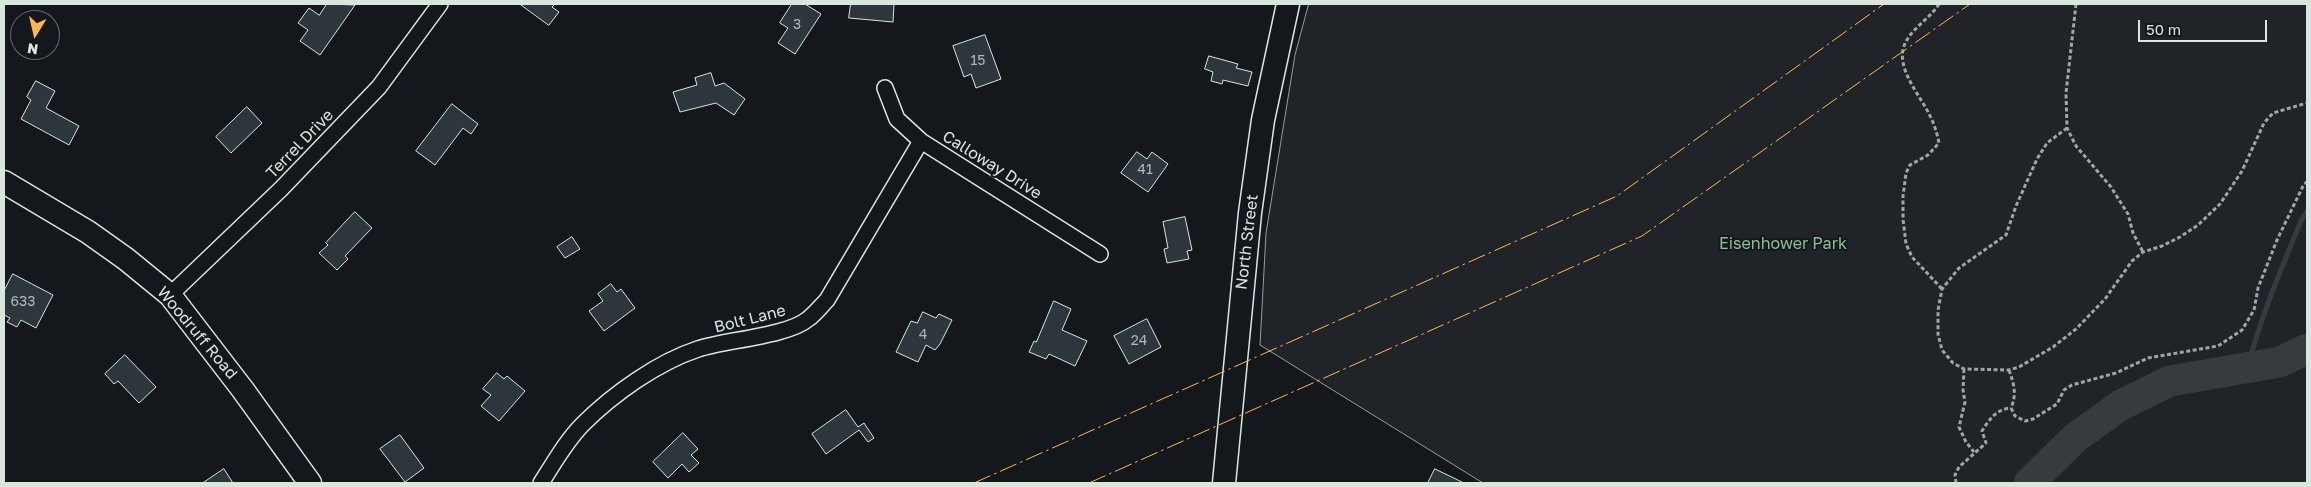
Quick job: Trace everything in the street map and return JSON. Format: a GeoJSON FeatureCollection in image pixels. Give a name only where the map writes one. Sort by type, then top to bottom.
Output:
{"type":"FeatureCollection","features":[{"type":"Feature","properties":{"kind":"main road","name":"North Street"},"geometry":{"type":"LineString","coordinates":[[1224,483],[1251,204],[1263,120],[1288,4]]}},
{"type":"Feature","properties":{"kind":"main road","name":"Woodruff Road"},"geometry":{"type":"LineString","coordinates":[[4,182],[88,232],[126,259],[170,295],[243,390],[310,483]]}},
{"type":"Feature","properties":{"kind":"street","name":"Terrel Drive"},"geometry":{"type":"LineString","coordinates":[[170,295],[281,189],[379,87],[440,4]]}},
{"type":"Feature","properties":{"kind":"street","name":"Calloway Drive"},"geometry":{"type":"LineString","coordinates":[[885,88],[897,119],[921,141],[1100,254]]}},
{"type":"Feature","properties":{"kind":"street","name":"Bolt Lane"},"geometry":{"type":"LineString","coordinates":[[541,483],[566,444],[583,424],[610,401],[657,367],[698,349],[774,333],[807,320],[827,300],[921,141]]}},
{"type":"Feature","properties":{"kind":"path"},"geometry":{"type":"LineString","coordinates":[[1938,4],[1913,31],[1904,46],[1903,59],[1908,76],[1929,114],[1939,144],[1928,155],[1910,165],[1906,173],[1903,196],[1906,244],[1912,258],[1942,288]]}},
{"type":"Feature","properties":{"kind":"path"},"geometry":{"type":"LineString","coordinates":[[2076,4],[2066,93],[2067,128],[2076,146],[2111,187],[2128,214],[2143,252]]}},
{"type":"Feature","properties":{"kind":"path"},"geometry":{"type":"LineString","coordinates":[[2067,128],[2047,143],[2037,159],[2016,206],[2006,235],[1959,268],[1942,288],[1938,310],[1938,334],[1942,350],[1953,363],[1964,369],[2009,370],[2031,360],[2076,329],[2105,299],[2132,261],[2143,252],[2162,246],[2198,225],[2220,204],[2242,171],[2264,122],[2273,113],[2307,103]]}},
{"type":"Feature","properties":{"kind":"path"},"geometry":{"type":"LineString","coordinates":[[2010,408],[2015,416],[2025,421],[2033,419],[2057,404],[2064,390],[2072,385],[2116,373],[2148,358],[2218,346],[2242,330],[2254,310],[2258,288],[2277,240],[2304,184],[2307,182]]}},
{"type":"Feature","properties":{"kind":"path"},"geometry":{"type":"LineString","coordinates":[[1964,369],[1963,390],[1965,402],[1959,427],[1966,442],[1974,452]]}},
{"type":"Feature","properties":{"kind":"path"},"geometry":{"type":"LineString","coordinates":[[2009,370],[2015,399],[2010,408]]}},
{"type":"Feature","properties":{"kind":"path"},"geometry":{"type":"LineString","coordinates":[[1956,483],[1955,475],[1974,452],[1986,443],[1982,431],[1990,418],[2003,408],[2010,408]]}},
{"type":"Feature","properties":{"kind":"green space","name":"Eisenhower Park"},"geometry":{"type":"Polygon","coordinates":[[[1309,4],[2307,4],[2307,483],[1483,483],[1260,345],[1266,233],[1295,55],[1309,4]]]}},
{"type":"Feature","properties":{"kind":"building"},"geometry":{"type":"Polygon","coordinates":[[[327,4],[355,5],[320,55],[300,41],[308,30],[298,23],[309,8],[319,15],[327,4]]]}},
{"type":"Feature","properties":{"kind":"building"},"geometry":{"type":"Polygon","coordinates":[[[520,4],[555,4],[552,7],[559,12],[549,25],[520,4]]]}},
{"type":"Feature","properties":{"kind":"building"},"geometry":{"type":"Polygon","coordinates":[[[792,4],[805,4],[821,14],[795,54],[778,43],[788,28],[780,23],[792,4]]]}},
{"type":"Feature","properties":{"kind":"building"},"geometry":{"type":"Polygon","coordinates":[[[851,4],[894,4],[893,22],[849,18],[851,4]]]}},
{"type":"Feature","properties":{"kind":"building"},"geometry":{"type":"Polygon","coordinates":[[[985,35],[1001,79],[976,88],[971,74],[964,77],[953,46],[985,35]]]}},
{"type":"Feature","properties":{"kind":"building"},"geometry":{"type":"Polygon","coordinates":[[[1209,56],[1238,64],[1236,68],[1252,72],[1248,86],[1223,80],[1222,84],[1211,81],[1213,72],[1205,69],[1209,56]]]}},
{"type":"Feature","properties":{"kind":"building"},"geometry":{"type":"Polygon","coordinates":[[[711,73],[715,86],[724,83],[745,99],[734,115],[716,103],[680,112],[673,92],[697,85],[695,78],[711,73]]]}},
{"type":"Feature","properties":{"kind":"building"},"geometry":{"type":"Polygon","coordinates":[[[36,81],[55,91],[46,108],[79,126],[69,145],[21,119],[31,100],[27,97],[36,81]]]}},
{"type":"Feature","properties":{"kind":"building"},"geometry":{"type":"Polygon","coordinates":[[[452,104],[478,124],[471,134],[463,128],[435,165],[416,151],[452,104]]]}},
{"type":"Feature","properties":{"kind":"building"},"geometry":{"type":"Polygon","coordinates":[[[247,107],[262,123],[231,153],[216,137],[247,107]]]}},
{"type":"Feature","properties":{"kind":"building"},"geometry":{"type":"Polygon","coordinates":[[[1137,152],[1147,159],[1152,152],[1168,164],[1148,192],[1121,173],[1137,152]]]}},
{"type":"Feature","properties":{"kind":"building"},"geometry":{"type":"Polygon","coordinates":[[[355,212],[372,228],[345,256],[348,259],[337,270],[319,253],[355,212]]]}},
{"type":"Feature","properties":{"kind":"building"},"geometry":{"type":"Polygon","coordinates":[[[1185,217],[1192,250],[1187,251],[1189,259],[1167,263],[1164,249],[1168,248],[1163,222],[1185,217]]]}},
{"type":"Feature","properties":{"kind":"building"},"geometry":{"type":"Polygon","coordinates":[[[572,237],[580,249],[565,258],[557,247],[572,237]]]}},
{"type":"Feature","properties":{"kind":"building"},"geometry":{"type":"Polygon","coordinates":[[[13,274],[53,295],[36,328],[21,320],[17,327],[7,322],[10,318],[4,315],[4,291],[13,274]]]}},
{"type":"Feature","properties":{"kind":"building"},"geometry":{"type":"Polygon","coordinates":[[[611,284],[617,292],[621,289],[635,308],[604,331],[589,311],[603,301],[598,294],[611,284]]]}},
{"type":"Feature","properties":{"kind":"building"},"geometry":{"type":"Polygon","coordinates":[[[1054,301],[1071,309],[1062,330],[1087,341],[1075,366],[1049,354],[1046,359],[1029,352],[1034,341],[1036,342],[1054,301]]]}},
{"type":"Feature","properties":{"kind":"building"},"geometry":{"type":"Polygon","coordinates":[[[923,312],[936,318],[939,314],[952,320],[940,344],[935,350],[926,345],[918,362],[896,352],[911,321],[917,323],[923,312]]]}},
{"type":"Feature","properties":{"kind":"building"},"geometry":{"type":"Polygon","coordinates":[[[1147,319],[1161,347],[1129,364],[1114,336],[1147,319]]]}},
{"type":"Feature","properties":{"kind":"building"},"geometry":{"type":"Polygon","coordinates":[[[125,355],[156,387],[139,403],[118,381],[114,384],[105,374],[125,355]]]}},
{"type":"Feature","properties":{"kind":"building"},"geometry":{"type":"Polygon","coordinates":[[[497,373],[504,379],[507,376],[525,391],[499,421],[481,406],[491,395],[483,389],[497,373]]]}},
{"type":"Feature","properties":{"kind":"building"},"geometry":{"type":"Polygon","coordinates":[[[846,410],[858,427],[864,423],[874,438],[868,442],[859,430],[826,454],[812,434],[846,410]]]}},
{"type":"Feature","properties":{"kind":"building"},"geometry":{"type":"Polygon","coordinates":[[[683,433],[698,449],[691,455],[699,463],[689,472],[682,464],[668,478],[653,462],[683,433]]]}},
{"type":"Feature","properties":{"kind":"building"},"geometry":{"type":"Polygon","coordinates":[[[400,435],[424,468],[405,482],[380,449],[400,435]]]}},
{"type":"Feature","properties":{"kind":"building"},"geometry":{"type":"Polygon","coordinates":[[[224,469],[233,483],[203,483],[224,469]]]}},
{"type":"Feature","properties":{"kind":"building"},"geometry":{"type":"Polygon","coordinates":[[[1435,469],[1464,483],[1428,483],[1435,469]]]}},
{"type":"Feature","properties":{"kind":"waterway"},"geometry":{"type":"LineString","coordinates":[[2247,370],[2271,294],[2301,221],[2307,211]]}},
{"type":"Feature","properties":{"kind":"waterway"},"geometry":{"type":"LineString","coordinates":[[2029,483],[2075,438],[2121,405],[2170,381],[2280,362],[2307,349]]}},
{"type":"Feature","properties":{"kind":"power"},"geometry":{"type":"LineString","coordinates":[[974,483],[1617,196],[1884,4]]}},
{"type":"Feature","properties":{"kind":"power"},"geometry":{"type":"LineString","coordinates":[[1089,483],[1642,236],[1970,4]]}}]}
